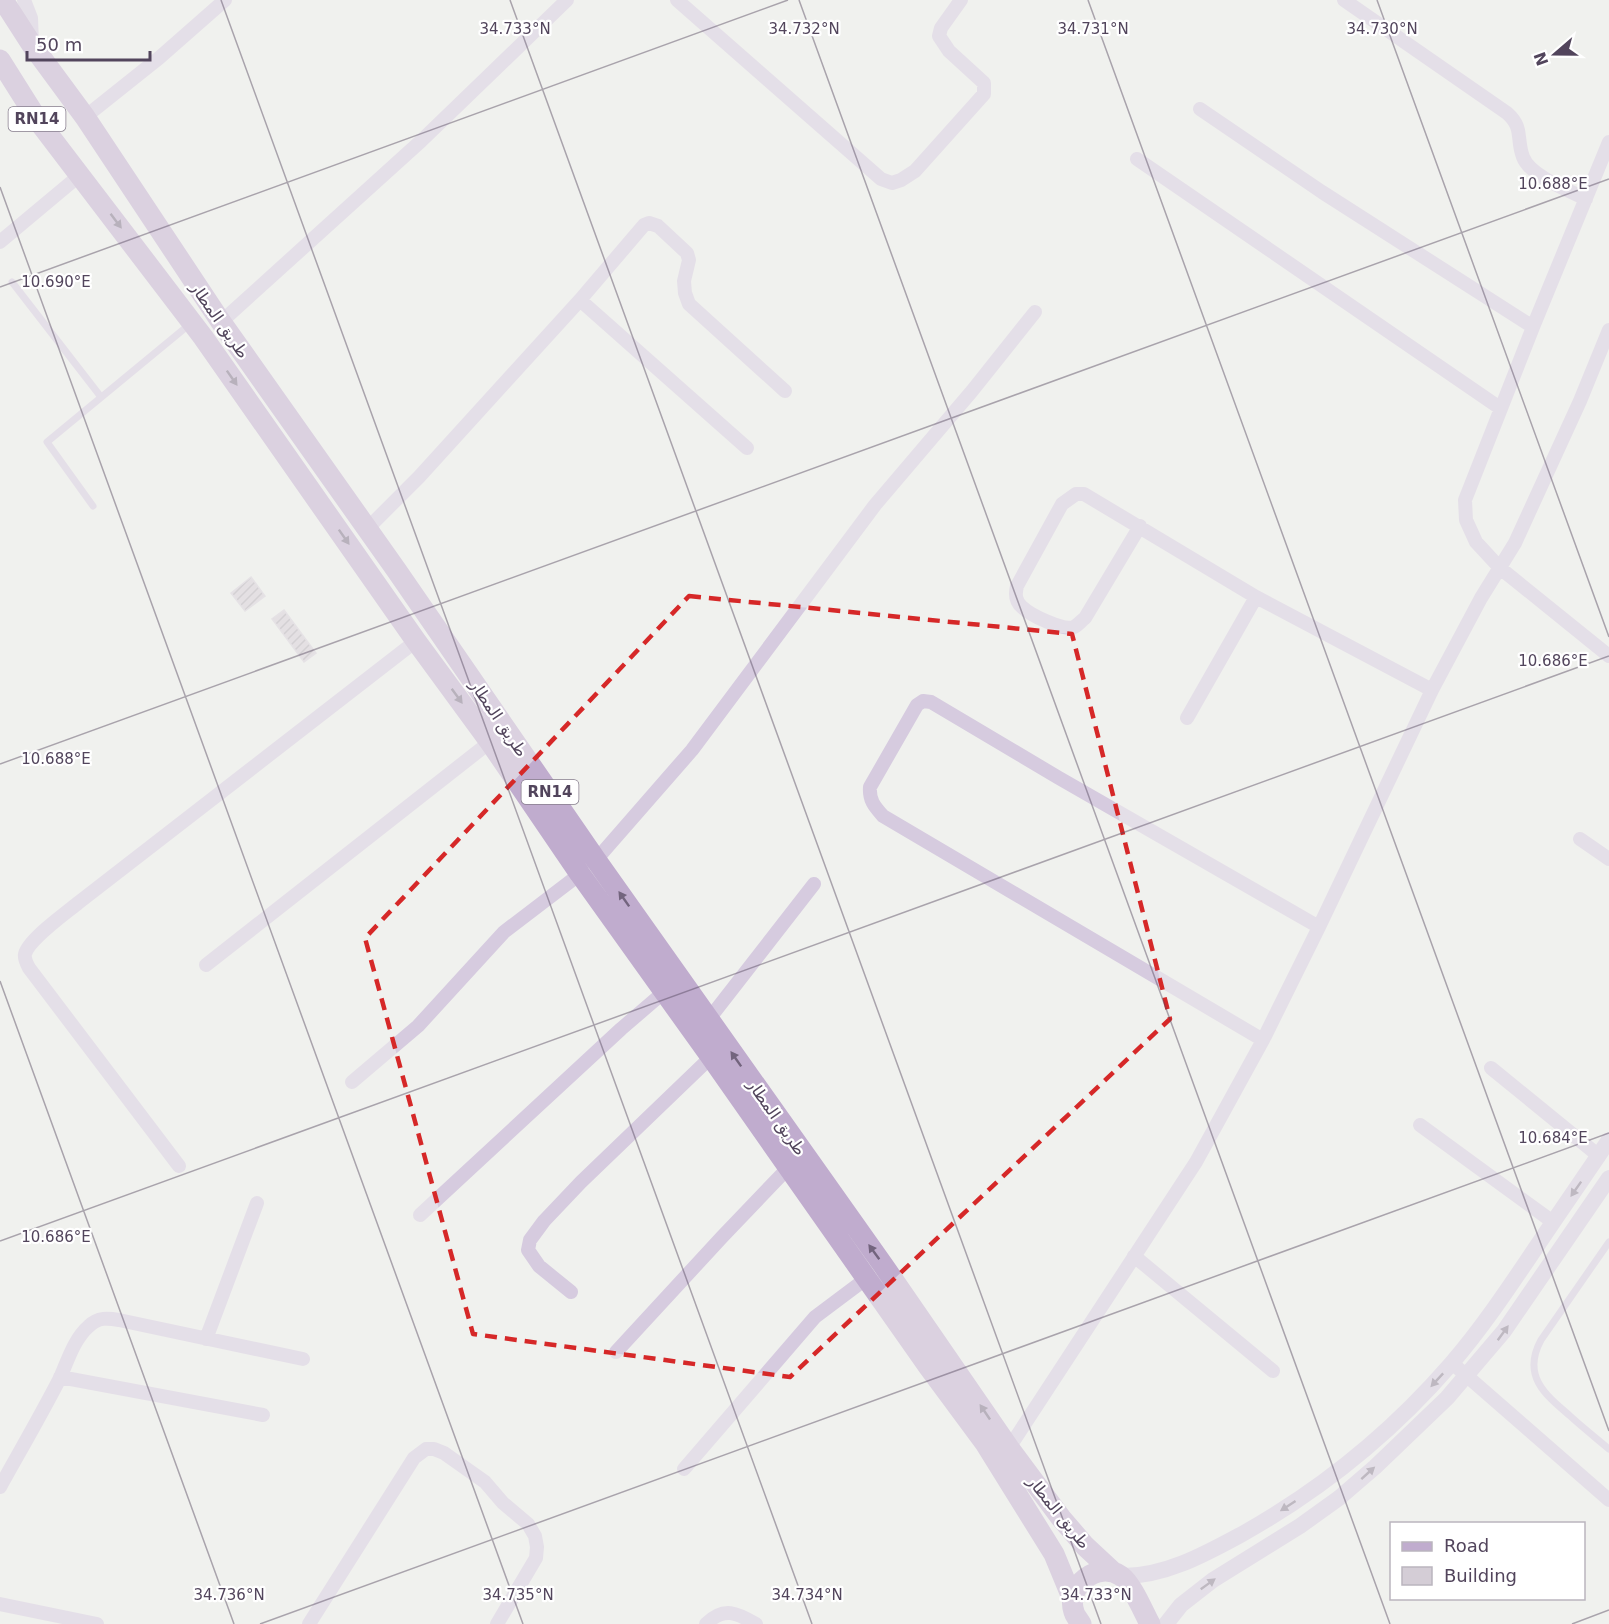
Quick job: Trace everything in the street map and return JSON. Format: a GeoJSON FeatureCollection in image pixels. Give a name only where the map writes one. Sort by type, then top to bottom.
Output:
{"type":"FeatureCollection","features":[{"type":"Feature","properties":{"kind":"main road","name":"طريق المطار"},"geometry":{"type":"LineString","coordinates":[[3,0],[32,45],[85,117],[221,322],[368,528],[596,860],[928,1329],[1009,1448],[1067,1525],[1117,1574]]}},
{"type":"Feature","properties":{"kind":"main road"},"geometry":{"type":"LineString","coordinates":[[1,64],[17,46],[32,45]]}},
{"type":"Feature","properties":{"kind":"main road","name":"طريق المطار"},"geometry":{"type":"LineString","coordinates":[[1,64],[39,122],[192,322],[928,1366],[985,1443],[1054,1554],[1073,1600]]}},
{"type":"Feature","properties":{"kind":"main road"},"geometry":{"type":"LineString","coordinates":[[80,175],[87,176],[101,169],[106,155],[105,148]]}},
{"type":"Feature","properties":{"kind":"main road"},"geometry":{"type":"LineString","coordinates":[[1073,1600],[1082,1580],[1091,1574],[1102,1571],[1117,1574]]}},
{"type":"Feature","properties":{"kind":"main road","name":"RN14"},"geometry":{"type":"LineString","coordinates":[[1117,1574],[1128,1583],[1150,1624]]}},
{"type":"Feature","properties":{"kind":"main road","name":"RN14"},"geometry":{"type":"LineString","coordinates":[[1073,1600],[1073,1611],[1081,1624]]}},
{"type":"Feature","properties":{"kind":"street"},"geometry":{"type":"LineString","coordinates":[[24,0],[31,18],[32,45]]}},
{"type":"Feature","properties":{"kind":"street"},"geometry":{"type":"LineString","coordinates":[[85,117],[159,58],[225,0]]}},
{"type":"Feature","properties":{"kind":"street"},"geometry":{"type":"LineString","coordinates":[[221,322],[421,141],[567,0]]}},
{"type":"Feature","properties":{"kind":"street"},"geometry":{"type":"LineString","coordinates":[[677,0],[880,179],[892,183],[915,171],[984,94],[984,83],[949,51],[939,36],[941,28],[961,0]]}},
{"type":"Feature","properties":{"kind":"street"},"geometry":{"type":"LineString","coordinates":[[1344,0],[1507,113],[1517,125],[1525,162],[1546,178],[1586,199]]}},
{"type":"Feature","properties":{"kind":"street"},"geometry":{"type":"LineString","coordinates":[[1200,109],[1323,192],[1533,327]]}},
{"type":"Feature","properties":{"kind":"street"},"geometry":{"type":"LineString","coordinates":[[1608,654],[1500,568],[1476,542],[1466,520],[1465,500],[1500,408],[1609,142]]}},
{"type":"Feature","properties":{"kind":"street"},"geometry":{"type":"LineString","coordinates":[[1137,159],[1500,408]]}},
{"type":"Feature","properties":{"kind":"street"},"geometry":{"type":"LineString","coordinates":[[0,242],[80,175]]}},
{"type":"Feature","properties":{"kind":"street"},"geometry":{"type":"LineString","coordinates":[[368,528],[419,477],[580,300],[644,225],[649,223],[658,226],[687,253],[689,260],[684,281],[689,304],[785,392]]}},
{"type":"Feature","properties":{"kind":"street"},"geometry":{"type":"LineString","coordinates":[[580,300],[747,448]]}},
{"type":"Feature","properties":{"kind":"street"},"geometry":{"type":"LineString","coordinates":[[596,860],[692,750],[875,505],[972,391],[1035,312]]}},
{"type":"Feature","properties":{"kind":"street"},"geometry":{"type":"LineString","coordinates":[[1009,1448],[1196,1162],[1263,1040],[1432,690],[1481,598],[1515,543],[1537,498],[1609,330]]}},
{"type":"Feature","properties":{"kind":"street"},"geometry":{"type":"LineString","coordinates":[[1140,526],[1085,618],[1079,624],[1066,628],[1058,626],[1023,609],[1017,601],[1015,594],[1017,586],[1062,504],[1076,494],[1090,496],[1140,526],[1256,597],[1432,690]]}},
{"type":"Feature","properties":{"kind":"street"},"geometry":{"type":"LineString","coordinates":[[1187,718],[1256,597]]}},
{"type":"Feature","properties":{"kind":"street"},"geometry":{"type":"LineString","coordinates":[[179,1166],[34,975],[26,961],[25,953],[34,941],[78,903],[416,641]]}},
{"type":"Feature","properties":{"kind":"street"},"geometry":{"type":"LineString","coordinates":[[1263,1040],[883,816],[873,805],[869,796],[870,787],[917,705],[923,701],[931,702],[1319,927]]}},
{"type":"Feature","properties":{"kind":"street"},"geometry":{"type":"LineString","coordinates":[[206,965],[490,742]]}},
{"type":"Feature","properties":{"kind":"street"},"geometry":{"type":"LineString","coordinates":[[1580,839],[1609,859]]}},
{"type":"Feature","properties":{"kind":"street"},"geometry":{"type":"LineString","coordinates":[[352,1082],[418,1026],[504,932],[580,874]]}},
{"type":"Feature","properties":{"kind":"street"},"geometry":{"type":"LineString","coordinates":[[709,1020],[814,884]]}},
{"type":"Feature","properties":{"kind":"street"},"geometry":{"type":"LineString","coordinates":[[420,1215],[664,992]]}},
{"type":"Feature","properties":{"kind":"street"},"geometry":{"type":"LineString","coordinates":[[571,1292],[539,1266],[528,1250],[530,1240],[544,1221],[581,1182],[711,1057]]}},
{"type":"Feature","properties":{"kind":"street"},"geometry":{"type":"LineString","coordinates":[[1491,1068],[1599,1156]]}},
{"type":"Feature","properties":{"kind":"street"},"geometry":{"type":"LineString","coordinates":[[1420,1125],[1553,1222]]}},
{"type":"Feature","properties":{"kind":"street"},"geometry":{"type":"LineString","coordinates":[[1117,1574],[1147,1574],[1171,1568],[1235,1538],[1329,1479],[1365,1449],[1452,1363],[1483,1324],[1609,1140]]}},
{"type":"Feature","properties":{"kind":"street"},"geometry":{"type":"LineString","coordinates":[[616,1352],[722,1236],[789,1167]]}},
{"type":"Feature","properties":{"kind":"street"},"geometry":{"type":"LineString","coordinates":[[1166,1624],[1186,1600],[1236,1565],[1300,1526],[1357,1483],[1434,1411],[1468,1376],[1504,1331],[1609,1178]]}},
{"type":"Feature","properties":{"kind":"street"},"geometry":{"type":"LineString","coordinates":[[206,1339],[257,1203]]}},
{"type":"Feature","properties":{"kind":"street"},"geometry":{"type":"LineString","coordinates":[[1134,1256],[1273,1371]]}},
{"type":"Feature","properties":{"kind":"street"},"geometry":{"type":"LineString","coordinates":[[684,1469],[815,1317],[867,1278]]}},
{"type":"Feature","properties":{"kind":"street"},"geometry":{"type":"LineString","coordinates":[[0,1487],[60,1377],[76,1342],[97,1320],[107,1318],[303,1359]]}},
{"type":"Feature","properties":{"kind":"street"},"geometry":{"type":"LineString","coordinates":[[1452,1363],[1609,1500]]}},
{"type":"Feature","properties":{"kind":"street"},"geometry":{"type":"LineString","coordinates":[[60,1377],[263,1415]]}},
{"type":"Feature","properties":{"kind":"street"},"geometry":{"type":"LineString","coordinates":[[309,1624],[414,1458],[426,1449],[444,1453],[485,1482],[503,1503],[528,1524],[535,1536],[536,1558],[497,1624]]}},
{"type":"Feature","properties":{"kind":"street"},"geometry":{"type":"LineString","coordinates":[[0,1604],[97,1624]]}},
{"type":"Feature","properties":{"kind":"street"},"geometry":{"type":"LineString","coordinates":[[706,1624],[717,1614],[726,1613],[737,1614],[756,1624]]}},
{"type":"Feature","properties":{"kind":"lane"},"geometry":{"type":"LineString","coordinates":[[12,282],[101,397]]}},
{"type":"Feature","properties":{"kind":"lane"},"geometry":{"type":"LineString","coordinates":[[93,506],[47,442],[192,322]]}},
{"type":"Feature","properties":{"kind":"lane"},"geometry":{"type":"LineString","coordinates":[[1609,1242],[1541,1340],[1535,1353],[1534,1366],[1536,1380],[1547,1397],[1609,1449]]}},
{"type":"Feature","properties":{"kind":"highlighted area"},"geometry":{"type":"Polygon","coordinates":[[[689,596],[1072,634],[1170,1019],[790,1377],[473,1334],[365,938],[689,596]]]}},
{"type":"Feature","properties":{"kind":"building"},"geometry":{"type":"Polygon","coordinates":[[[251,577],[265,596],[245,611],[231,593],[251,577]]]}},
{"type":"Feature","properties":{"kind":"building"},"geometry":{"type":"Polygon","coordinates":[[[284,610],[316,653],[304,662],[272,619],[284,610]]]}}]}
